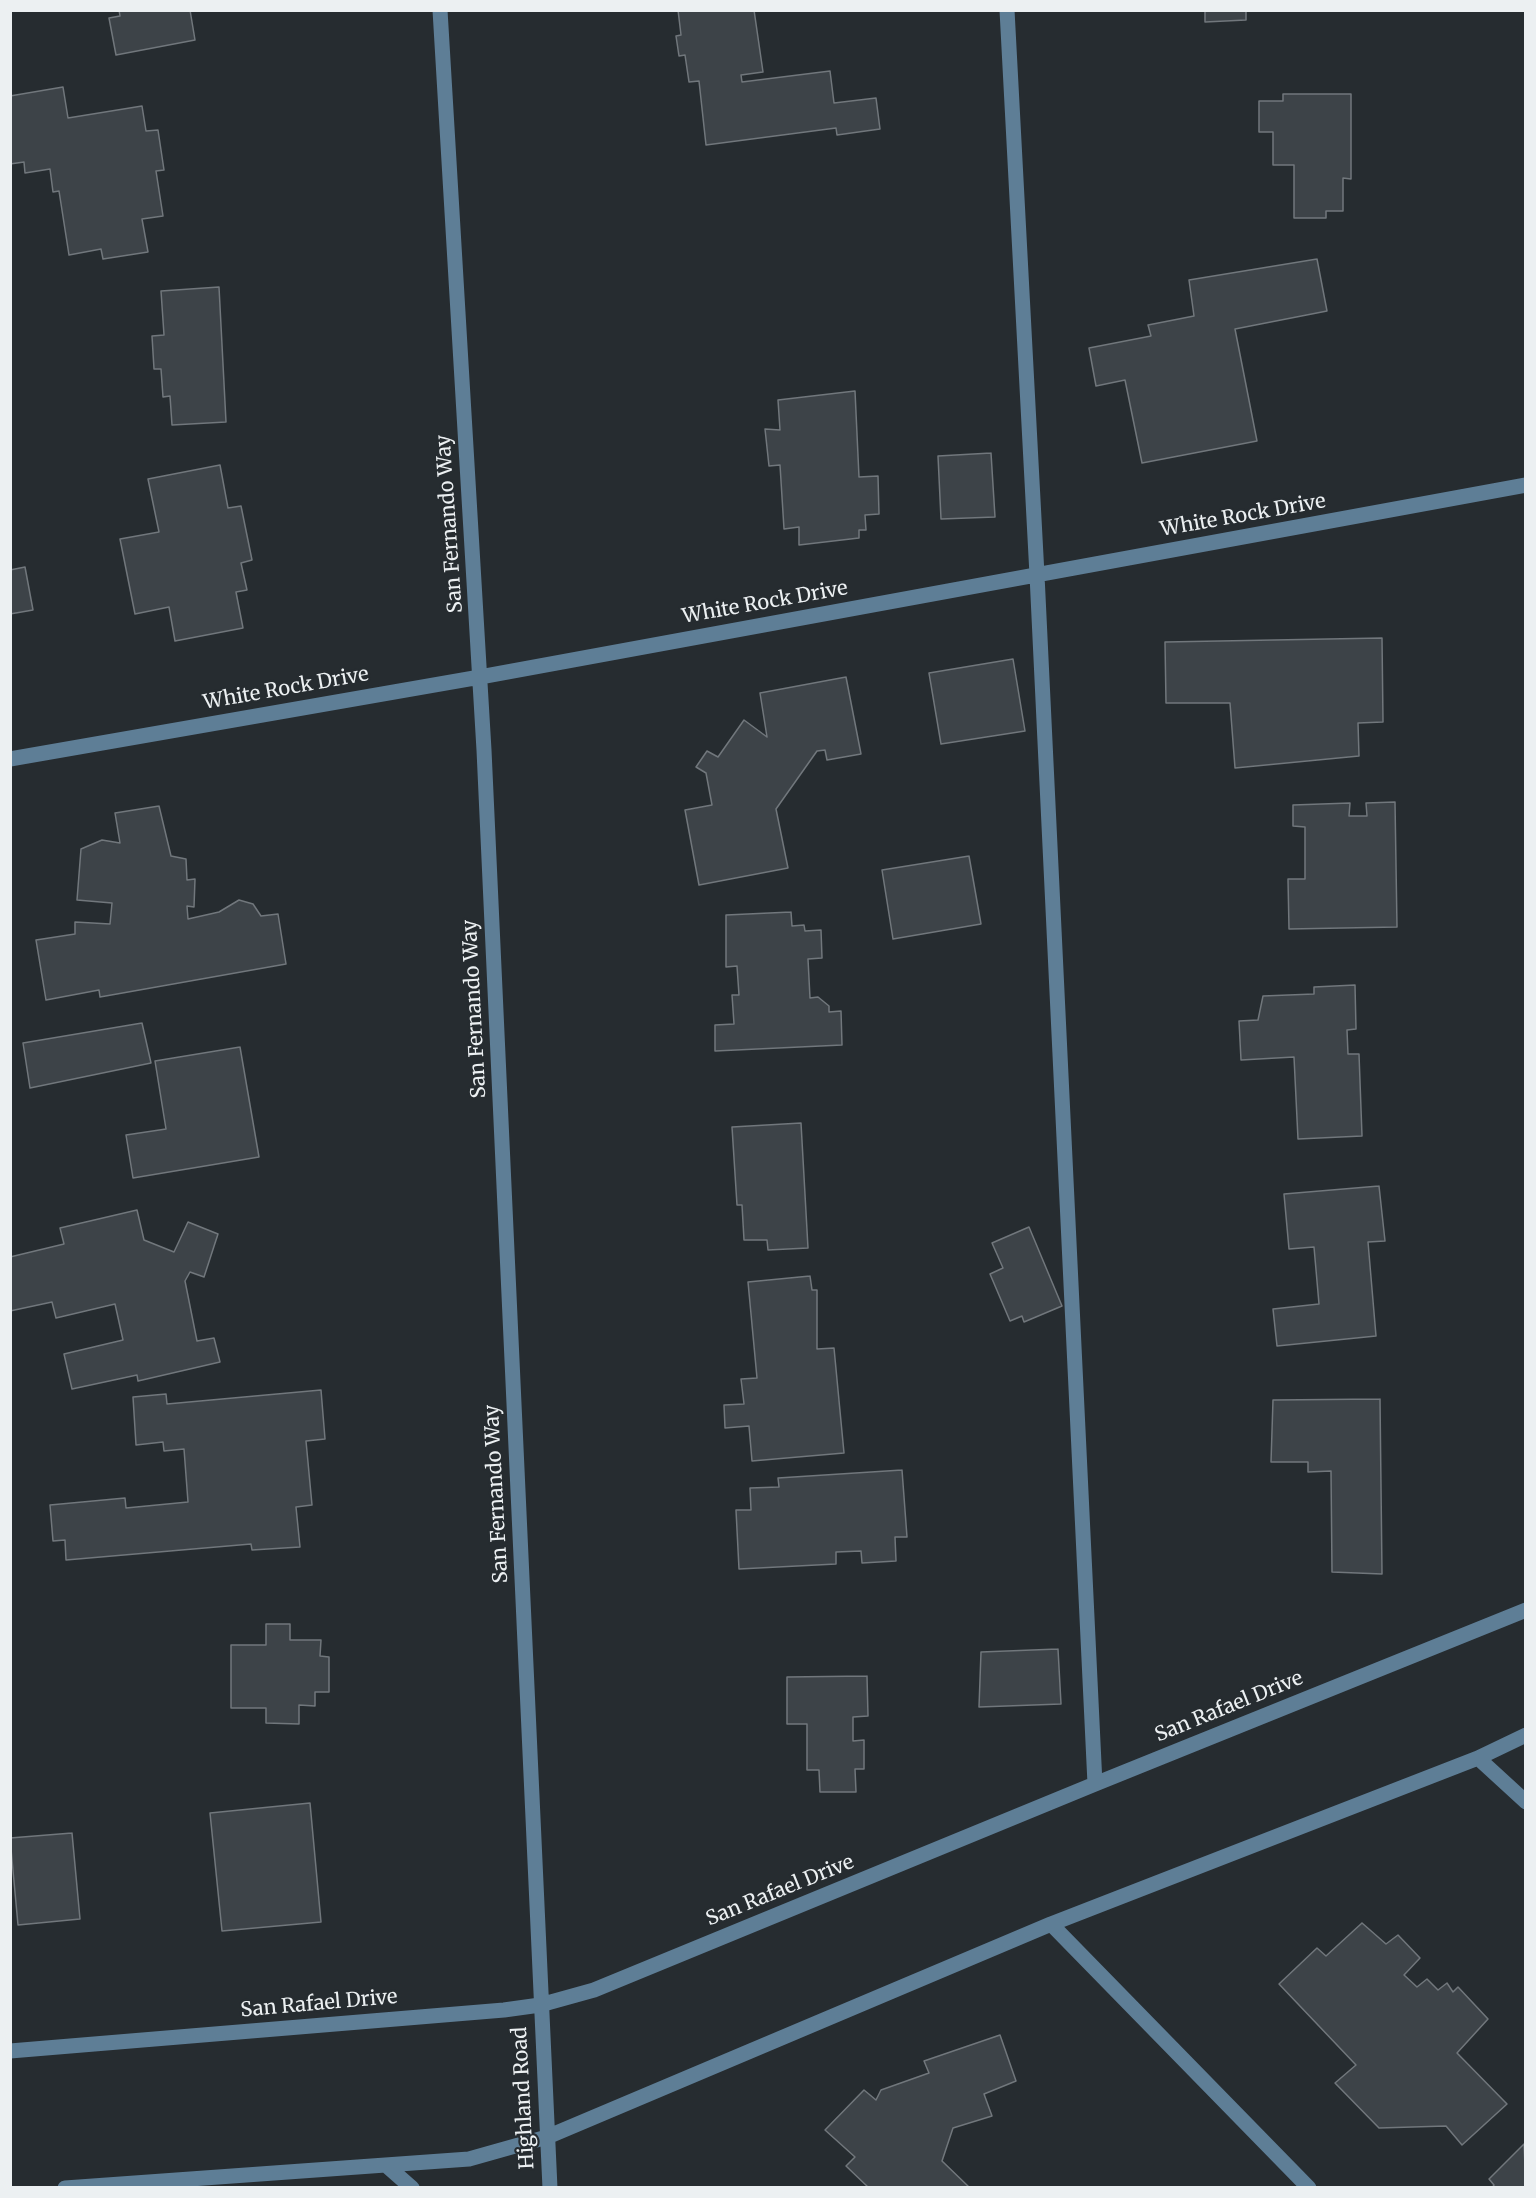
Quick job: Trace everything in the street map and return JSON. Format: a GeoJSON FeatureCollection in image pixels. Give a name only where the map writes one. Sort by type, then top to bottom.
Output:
{"type":"FeatureCollection","features":[{"type":"Feature","properties":{"kind":"street","name":"San Fernando Way"},"geometry":{"type":"LineString","coordinates":[[440,10],[480,677],[539,1941],[540,2005]]}},
{"type":"Feature","properties":{"kind":"street"},"geometry":{"type":"LineString","coordinates":[[1007,10],[1037,575],[1095,1784]]}},
{"type":"Feature","properties":{"kind":"street","name":"White Rock Drive"},"geometry":{"type":"LineString","coordinates":[[10,759],[480,677],[1526,485]]}},
{"type":"Feature","properties":{"kind":"street","name":"San Rafael Drive"},"geometry":{"type":"LineString","coordinates":[[10,2051],[504,2010],[540,2005],[594,1990],[1526,1610]]}},
{"type":"Feature","properties":{"kind":"street"},"geometry":{"type":"LineString","coordinates":[[65,2187],[469,2159],[547,2137],[1051,1924],[1478,1758],[1526,1735]]}},
{"type":"Feature","properties":{"kind":"street"},"geometry":{"type":"LineString","coordinates":[[1478,1758],[1526,1802]]}},
{"type":"Feature","properties":{"kind":"street"},"geometry":{"type":"LineString","coordinates":[[1051,1924],[1309,2187]]}},
{"type":"Feature","properties":{"kind":"street","name":"Highland Road"},"geometry":{"type":"LineString","coordinates":[[540,2005],[550,2187]]}},
{"type":"Feature","properties":{"kind":"street"},"geometry":{"type":"LineString","coordinates":[[387,2166],[412,2187]]}},
{"type":"Feature","properties":{"kind":"building"},"geometry":{"type":"Polygon","coordinates":[[[119,10],[190,10],[195,40],[116,55],[109,18],[120,16],[119,10]]]}},
{"type":"Feature","properties":{"kind":"building"},"geometry":{"type":"Polygon","coordinates":[[[678,10],[754,10],[763,72],[741,75],[742,82],[830,71],[834,103],[876,98],[880,129],[837,135],[836,128],[706,145],[699,81],[689,82],[685,55],[679,56],[676,36],[681,35],[678,10]]]}},
{"type":"Feature","properties":{"kind":"building"},"geometry":{"type":"Polygon","coordinates":[[[1205,10],[1246,10],[1246,20],[1205,22],[1205,10]]]}},
{"type":"Feature","properties":{"kind":"building"},"geometry":{"type":"Polygon","coordinates":[[[63,87],[68,118],[142,106],[146,131],[158,130],[164,170],[156,171],[163,216],[142,219],[148,252],[103,259],[101,249],[69,255],[59,191],[53,192],[50,169],[25,173],[24,162],[10,164],[10,96],[63,87]]]}},
{"type":"Feature","properties":{"kind":"building"},"geometry":{"type":"Polygon","coordinates":[[[1283,94],[1351,94],[1351,179],[1343,178],[1343,211],[1326,211],[1326,218],[1294,218],[1294,165],[1273,165],[1273,132],[1259,132],[1259,101],[1283,101],[1283,94]]]}},
{"type":"Feature","properties":{"kind":"building"},"geometry":{"type":"Polygon","coordinates":[[[1317,259],[1327,311],[1235,329],[1257,441],[1142,463],[1125,380],[1096,386],[1089,348],[1151,336],[1148,325],[1194,316],[1189,280],[1317,259]]]}},
{"type":"Feature","properties":{"kind":"building"},"geometry":{"type":"Polygon","coordinates":[[[219,287],[226,422],[172,425],[170,396],[163,397],[161,369],[154,369],[152,336],[164,335],[161,291],[219,287]]]}},
{"type":"Feature","properties":{"kind":"building"},"geometry":{"type":"Polygon","coordinates":[[[855,391],[859,477],[878,476],[879,514],[865,515],[866,530],[859,530],[859,538],[799,545],[799,527],[784,529],[780,465],[769,466],[765,429],[780,430],[778,400],[855,391]]]}},
{"type":"Feature","properties":{"kind":"building"},"geometry":{"type":"Polygon","coordinates":[[[991,453],[995,517],[941,519],[938,456],[991,453]]]}},
{"type":"Feature","properties":{"kind":"building"},"geometry":{"type":"Polygon","coordinates":[[[220,465],[228,508],[241,506],[252,560],[241,563],[247,590],[236,592],[243,628],[175,641],[169,607],[135,614],[120,539],[159,532],[148,479],[220,465]]]}},
{"type":"Feature","properties":{"kind":"building"},"geometry":{"type":"Polygon","coordinates":[[[25,567],[33,610],[10,614],[10,570],[25,567]]]}},
{"type":"Feature","properties":{"kind":"building"},"geometry":{"type":"Polygon","coordinates":[[[1382,638],[1383,722],[1358,723],[1359,756],[1235,768],[1230,703],[1166,703],[1165,642],[1382,638]]]}},
{"type":"Feature","properties":{"kind":"building"},"geometry":{"type":"Polygon","coordinates":[[[1013,659],[1025,731],[941,744],[929,673],[1013,659]]]}},
{"type":"Feature","properties":{"kind":"building"},"geometry":{"type":"Polygon","coordinates":[[[846,677],[861,754],[827,760],[825,750],[817,751],[776,809],[788,868],[699,885],[685,810],[712,805],[706,773],[696,767],[707,751],[718,757],[744,720],[767,737],[760,693],[846,677]]]}},
{"type":"Feature","properties":{"kind":"building"},"geometry":{"type":"Polygon","coordinates":[[[1395,802],[1397,927],[1289,929],[1288,879],[1305,879],[1305,827],[1293,826],[1293,805],[1350,803],[1349,816],[1367,816],[1366,803],[1395,802]]]}},
{"type":"Feature","properties":{"kind":"building"},"geometry":{"type":"Polygon","coordinates":[[[159,806],[171,856],[186,859],[187,880],[195,879],[194,907],[187,906],[188,919],[219,912],[239,900],[253,904],[261,916],[278,914],[286,964],[100,997],[99,990],[46,1000],[36,940],[75,934],[75,922],[110,924],[112,903],[77,900],[81,849],[102,840],[120,843],[115,813],[159,806]]]}},
{"type":"Feature","properties":{"kind":"building"},"geometry":{"type":"Polygon","coordinates":[[[969,856],[981,924],[893,939],[882,870],[969,856]]]}},
{"type":"Feature","properties":{"kind":"building"},"geometry":{"type":"Polygon","coordinates":[[[791,912],[792,926],[804,925],[805,931],[821,930],[822,958],[808,959],[810,998],[818,997],[829,1006],[829,1012],[841,1011],[842,1045],[715,1051],[715,1025],[734,1024],[732,995],[739,995],[737,966],[726,967],[726,915],[791,912]]]}},
{"type":"Feature","properties":{"kind":"building"},"geometry":{"type":"Polygon","coordinates":[[[1355,985],[1356,1029],[1347,1030],[1348,1054],[1359,1054],[1362,1136],[1298,1139],[1294,1057],[1241,1060],[1239,1021],[1258,1020],[1263,996],[1314,994],[1314,987],[1355,985]]]}},
{"type":"Feature","properties":{"kind":"building"},"geometry":{"type":"Polygon","coordinates":[[[142,1023],[151,1063],[30,1088],[23,1043],[142,1023]]]}},
{"type":"Feature","properties":{"kind":"building"},"geometry":{"type":"Polygon","coordinates":[[[240,1047],[259,1157],[133,1178],[126,1135],[166,1129],[155,1061],[240,1047]]]}},
{"type":"Feature","properties":{"kind":"building"},"geometry":{"type":"Polygon","coordinates":[[[801,1123],[808,1248],[768,1250],[767,1240],[744,1240],[742,1205],[737,1205],[732,1127],[801,1123]]]}},
{"type":"Feature","properties":{"kind":"building"},"geometry":{"type":"Polygon","coordinates":[[[1379,1186],[1385,1241],[1368,1242],[1376,1336],[1277,1346],[1273,1309],[1319,1304],[1314,1247],[1289,1249],[1284,1194],[1379,1186]]]}},
{"type":"Feature","properties":{"kind":"building"},"geometry":{"type":"Polygon","coordinates":[[[137,1210],[144,1240],[174,1252],[188,1222],[218,1234],[204,1277],[190,1272],[185,1281],[197,1341],[214,1338],[220,1362],[138,1381],[137,1375],[72,1389],[64,1354],[123,1340],[115,1304],[56,1318],[52,1302],[10,1311],[10,1257],[64,1244],[60,1228],[137,1210]]]}},
{"type":"Feature","properties":{"kind":"building"},"geometry":{"type":"Polygon","coordinates":[[[1029,1227],[1062,1306],[1024,1322],[1022,1316],[1010,1321],[990,1274],[1003,1268],[992,1243],[1029,1227]]]}},
{"type":"Feature","properties":{"kind":"building"},"geometry":{"type":"Polygon","coordinates":[[[810,1276],[812,1290],[817,1290],[817,1349],[834,1348],[844,1453],[752,1461],[749,1426],[725,1428],[724,1405],[744,1404],[741,1379],[757,1378],[748,1282],[810,1276]]]}},
{"type":"Feature","properties":{"kind":"building"},"geometry":{"type":"Polygon","coordinates":[[[321,1390],[325,1439],[306,1441],[312,1505],[296,1507],[300,1547],[252,1550],[251,1544],[66,1560],[65,1540],[53,1541],[50,1505],[125,1498],[126,1508],[188,1502],[184,1449],[164,1451],[163,1442],[136,1445],[133,1397],[166,1394],[167,1404],[321,1390]]]}},
{"type":"Feature","properties":{"kind":"building"},"geometry":{"type":"Polygon","coordinates":[[[1380,1399],[1382,1574],[1332,1572],[1331,1471],[1308,1472],[1308,1462],[1271,1462],[1273,1400],[1380,1399]]]}},
{"type":"Feature","properties":{"kind":"building"},"geometry":{"type":"Polygon","coordinates":[[[902,1470],[907,1537],[895,1537],[896,1561],[862,1563],[861,1551],[836,1552],[836,1564],[739,1569],[736,1510],[751,1510],[750,1488],[779,1487],[778,1478],[902,1470]]]}},
{"type":"Feature","properties":{"kind":"building"},"geometry":{"type":"Polygon","coordinates":[[[266,1624],[290,1624],[290,1640],[321,1640],[320,1656],[329,1657],[329,1692],[315,1692],[315,1706],[299,1705],[299,1724],[266,1723],[266,1708],[231,1708],[231,1645],[266,1645],[266,1624]]]}},
{"type":"Feature","properties":{"kind":"building"},"geometry":{"type":"Polygon","coordinates":[[[1058,1649],[1061,1704],[979,1707],[981,1652],[1058,1649]]]}},
{"type":"Feature","properties":{"kind":"building"},"geometry":{"type":"Polygon","coordinates":[[[867,1676],[868,1716],[853,1717],[853,1741],[864,1740],[864,1769],[855,1769],[856,1792],[820,1792],[819,1770],[807,1770],[807,1724],[787,1724],[787,1677],[867,1676]]]}},
{"type":"Feature","properties":{"kind":"building"},"geometry":{"type":"Polygon","coordinates":[[[310,1803],[321,1922],[222,1931],[210,1813],[310,1803]]]}},
{"type":"Feature","properties":{"kind":"building"},"geometry":{"type":"Polygon","coordinates":[[[72,1833],[80,1919],[18,1925],[10,1838],[72,1833]]]}},
{"type":"Feature","properties":{"kind":"building"},"geometry":{"type":"Polygon","coordinates":[[[1362,1923],[1386,1944],[1398,1935],[1420,1958],[1404,1975],[1417,1987],[1427,1979],[1438,1990],[1447,1983],[1453,1992],[1458,1987],[1488,2019],[1457,2053],[1507,2104],[1462,2145],[1446,2126],[1379,2128],[1335,2083],[1356,2065],[1279,1984],[1317,1948],[1326,1956],[1362,1923]]]}},
{"type":"Feature","properties":{"kind":"building"},"geometry":{"type":"Polygon","coordinates":[[[1000,2035],[1016,2081],[984,2094],[992,2116],[953,2128],[942,2161],[970,2188],[869,2188],[846,2166],[855,2157],[825,2130],[864,2090],[876,2100],[881,2090],[929,2073],[924,2061],[1000,2035]]]}},
{"type":"Feature","properties":{"kind":"building"},"geometry":{"type":"Polygon","coordinates":[[[1524,2144],[1526,2188],[1492,2188],[1494,2185],[1489,2179],[1524,2144]]]}}]}
